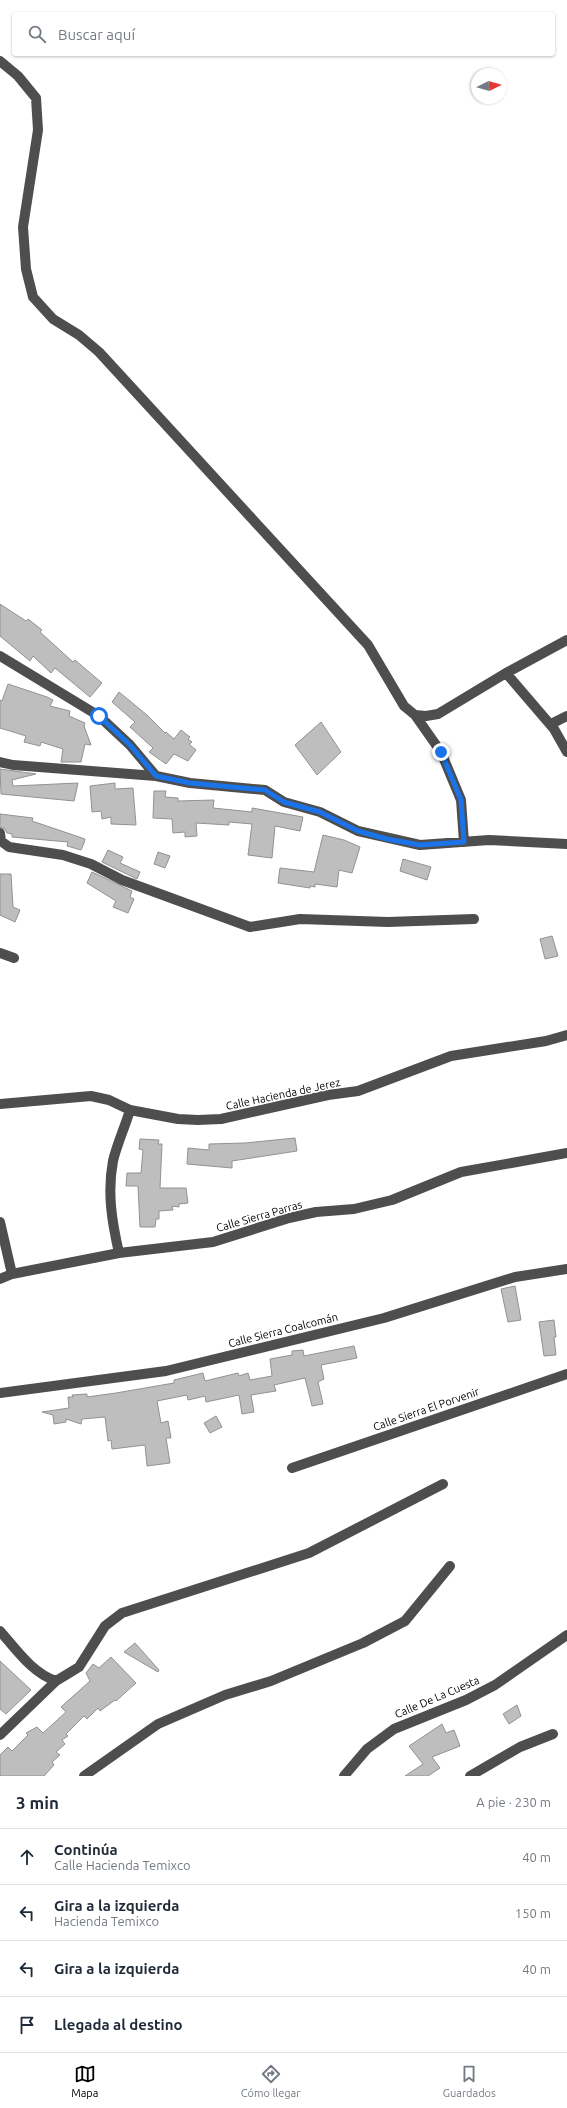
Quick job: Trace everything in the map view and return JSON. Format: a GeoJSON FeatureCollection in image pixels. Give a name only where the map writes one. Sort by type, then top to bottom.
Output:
{"type":"FeatureCollection","features":[{"type":"Feature","properties":{"kind":"street"},"geometry":{"type":"LineString","coordinates":[[0,61],[18,76],[36,98],[38,130],[23,226],[26,269],[33,297],[52,319],[79,335],[99,352],[368,645],[404,706],[415,714],[441,752],[461,800],[464,842]]}},
{"type":"Feature","properties":{"kind":"street"},"geometry":{"type":"LineString","coordinates":[[415,714],[426,716],[438,714],[506,673],[567,640]]}},
{"type":"Feature","properties":{"kind":"street"},"geometry":{"type":"LineString","coordinates":[[0,656],[99,716],[130,745],[156,776]]}},
{"type":"Feature","properties":{"kind":"street"},"geometry":{"type":"LineString","coordinates":[[506,673],[550,724],[567,752]]}},
{"type":"Feature","properties":{"kind":"street"},"geometry":{"type":"LineString","coordinates":[[550,724],[567,716]]}},
{"type":"Feature","properties":{"kind":"street"},"geometry":{"type":"LineString","coordinates":[[0,762],[13,765],[156,776],[190,783],[265,790],[284,802],[320,812],[358,831],[387,839],[420,845],[489,840],[567,844]]}},
{"type":"Feature","properties":{"kind":"street"},"geometry":{"type":"LineString","coordinates":[[0,833],[1,841],[9,847],[63,855],[91,864],[122,880],[250,927],[300,920],[388,922],[474,919]]}},
{"type":"Feature","properties":{"kind":"street"},"geometry":{"type":"LineString","coordinates":[[0,954],[14,958]]}},
{"type":"Feature","properties":{"kind":"street","name":"Calle Hacienda de Jerez"},"geometry":{"type":"LineString","coordinates":[[0,1104],[91,1096],[109,1100],[130,1110],[178,1119],[221,1119],[328,1095],[358,1090],[451,1056],[546,1042],[567,1035]]}},
{"type":"Feature","properties":{"kind":"street"},"geometry":{"type":"LineString","coordinates":[[119,1254],[111,1219],[110,1191],[114,1160],[130,1110]]}},
{"type":"Feature","properties":{"kind":"street","name":"Calle Sierra Parras"},"geometry":{"type":"LineString","coordinates":[[0,1279],[12,1274],[119,1254],[213,1242],[289,1218],[316,1212],[354,1209],[392,1200],[461,1172],[567,1153]]}},
{"type":"Feature","properties":{"kind":"street"},"geometry":{"type":"LineString","coordinates":[[0,1222],[12,1274]]}},
{"type":"Feature","properties":{"kind":"street","name":"Calle Sierra Coalcomán"},"geometry":{"type":"LineString","coordinates":[[0,1393],[166,1371],[384,1318],[515,1277],[567,1269]]}},
{"type":"Feature","properties":{"kind":"street","name":"Calle Sierra El Porvenir"},"geometry":{"type":"LineString","coordinates":[[292,1468],[567,1374]]}},
{"type":"Feature","properties":{"kind":"street"},"geometry":{"type":"LineString","coordinates":[[0,1735],[56,1681],[79,1667],[105,1626],[122,1613],[309,1553],[443,1484]]}},
{"type":"Feature","properties":{"kind":"street"},"geometry":{"type":"LineString","coordinates":[[84,1776],[158,1724],[225,1695],[271,1681],[363,1643],[405,1621],[450,1566]]}},
{"type":"Feature","properties":{"kind":"street"},"geometry":{"type":"LineString","coordinates":[[0,1631],[33,1667],[47,1678],[56,1681]]}},
{"type":"Feature","properties":{"kind":"street","name":"Calle De La Cuesta"},"geometry":{"type":"LineString","coordinates":[[344,1776],[366,1749],[394,1729],[466,1700],[495,1685],[567,1635]]}},
{"type":"Feature","properties":{"kind":"street"},"geometry":{"type":"LineString","coordinates":[[470,1776],[520,1748],[554,1734]]}},
{"type":"Feature","properties":{"kind":"building"},"geometry":{"type":"Polygon","coordinates":[[[0,604],[26,621],[28,619],[42,630],[40,632],[73,662],[75,660],[102,683],[90,697],[55,668],[51,673],[33,656],[30,661],[0,636],[0,604]]]}},
{"type":"Feature","properties":{"kind":"building"},"geometry":{"type":"Polygon","coordinates":[[[8,684],[53,700],[50,706],[70,711],[69,716],[85,723],[84,726],[91,745],[85,744],[81,762],[61,762],[63,749],[41,742],[40,746],[24,742],[26,736],[0,728],[0,700],[2,701],[8,684]]]}},
{"type":"Feature","properties":{"kind":"building"},"geometry":{"type":"Polygon","coordinates":[[[119,692],[147,715],[165,733],[166,732],[174,739],[181,730],[190,737],[188,739],[192,742],[189,744],[196,750],[188,761],[174,754],[166,764],[149,752],[153,748],[130,727],[135,722],[112,702],[119,692]]]}},
{"type":"Feature","properties":{"kind":"building"},"geometry":{"type":"Polygon","coordinates":[[[321,722],[341,752],[317,775],[295,745],[321,722]]]}},
{"type":"Feature","properties":{"kind":"building"},"geometry":{"type":"Polygon","coordinates":[[[0,769],[36,774],[12,780],[13,786],[78,783],[74,801],[1,794],[0,769]]]}},
{"type":"Feature","properties":{"kind":"building"},"geometry":{"type":"Polygon","coordinates":[[[115,783],[115,789],[133,788],[136,825],[111,824],[111,817],[102,819],[101,811],[92,812],[90,786],[115,783]]]}},
{"type":"Feature","properties":{"kind":"building"},"geometry":{"type":"Polygon","coordinates":[[[154,791],[166,791],[165,797],[178,798],[178,801],[214,800],[213,808],[252,812],[252,808],[303,817],[300,831],[275,826],[272,858],[248,855],[252,824],[229,822],[229,825],[196,823],[197,836],[185,837],[185,832],[173,833],[172,819],[153,818],[154,791]]]}},
{"type":"Feature","properties":{"kind":"building"},"geometry":{"type":"Polygon","coordinates":[[[0,814],[33,818],[32,821],[85,839],[84,843],[81,850],[67,846],[68,842],[12,837],[12,834],[7,833],[5,829],[0,827],[0,814]]]}},
{"type":"Feature","properties":{"kind":"building"},"geometry":{"type":"Polygon","coordinates":[[[323,835],[344,840],[360,847],[352,873],[339,870],[337,887],[315,884],[315,887],[310,886],[310,888],[278,883],[280,868],[314,872],[323,835]]]}},
{"type":"Feature","properties":{"kind":"building"},"geometry":{"type":"Polygon","coordinates":[[[108,850],[123,857],[120,863],[140,872],[137,879],[102,862],[108,850]]]}},
{"type":"Feature","properties":{"kind":"building"},"geometry":{"type":"Polygon","coordinates":[[[158,852],[170,856],[165,868],[154,864],[158,852]]]}},
{"type":"Feature","properties":{"kind":"building"},"geometry":{"type":"Polygon","coordinates":[[[403,859],[431,867],[427,880],[400,871],[403,859]]]}},
{"type":"Feature","properties":{"kind":"building"},"geometry":{"type":"Polygon","coordinates":[[[92,872],[132,891],[130,897],[134,899],[128,913],[113,907],[116,901],[87,883],[92,872]]]}},
{"type":"Feature","properties":{"kind":"building"},"geometry":{"type":"Polygon","coordinates":[[[0,874],[11,874],[13,907],[20,910],[15,922],[0,915],[0,874]]]}},
{"type":"Feature","properties":{"kind":"building"},"geometry":{"type":"Polygon","coordinates":[[[552,936],[558,956],[545,959],[540,939],[552,936]]]}},
{"type":"Feature","properties":{"kind":"building"},"geometry":{"type":"Polygon","coordinates":[[[295,1138],[297,1151],[232,1161],[232,1168],[187,1164],[188,1148],[209,1150],[209,1144],[245,1143],[295,1138]]]}},
{"type":"Feature","properties":{"kind":"building"},"geometry":{"type":"Polygon","coordinates":[[[140,1139],[159,1140],[158,1144],[162,1144],[160,1188],[186,1188],[188,1203],[179,1204],[179,1207],[172,1206],[173,1210],[159,1211],[159,1219],[156,1219],[155,1227],[140,1227],[138,1186],[126,1186],[127,1173],[141,1173],[143,1150],[139,1149],[140,1139]]]}},
{"type":"Feature","properties":{"kind":"building"},"geometry":{"type":"Polygon","coordinates":[[[515,1286],[521,1320],[508,1322],[501,1289],[515,1286]]]}},
{"type":"Feature","properties":{"kind":"building"},"geometry":{"type":"Polygon","coordinates":[[[554,1320],[556,1355],[544,1356],[539,1322],[554,1320]]]}},
{"type":"Feature","properties":{"kind":"building"},"geometry":{"type":"Polygon","coordinates":[[[354,1346],[357,1358],[321,1365],[324,1379],[318,1382],[323,1404],[312,1406],[305,1378],[274,1385],[276,1391],[251,1395],[254,1412],[242,1414],[239,1395],[206,1402],[205,1396],[188,1400],[187,1395],[157,1401],[161,1423],[168,1421],[171,1438],[166,1438],[170,1463],[147,1466],[145,1445],[112,1449],[111,1440],[108,1441],[105,1417],[82,1419],[81,1424],[66,1419],[66,1422],[54,1424],[53,1415],[42,1412],[69,1408],[68,1397],[73,1397],[72,1395],[87,1394],[87,1397],[116,1393],[174,1383],[174,1380],[203,1373],[205,1381],[238,1373],[239,1376],[248,1373],[250,1380],[272,1376],[270,1359],[292,1355],[292,1351],[303,1350],[304,1356],[354,1346]]]}},
{"type":"Feature","properties":{"kind":"building"},"geometry":{"type":"Polygon","coordinates":[[[216,1416],[222,1427],[210,1433],[204,1423],[216,1416]]]}},
{"type":"Feature","properties":{"kind":"building"},"geometry":{"type":"Polygon","coordinates":[[[135,1643],[159,1670],[158,1672],[124,1652],[135,1643]]]}},
{"type":"Feature","properties":{"kind":"building"},"geometry":{"type":"Polygon","coordinates":[[[111,1657],[136,1683],[116,1701],[115,1700],[100,1711],[98,1708],[87,1719],[84,1716],[66,1734],[68,1736],[62,1740],[65,1744],[56,1752],[60,1755],[52,1762],[54,1765],[44,1776],[0,1776],[0,1755],[8,1747],[12,1751],[28,1735],[26,1733],[37,1727],[43,1733],[66,1712],[61,1707],[90,1681],[86,1673],[93,1664],[99,1668],[111,1657]]]}},
{"type":"Feature","properties":{"kind":"building"},"geometry":{"type":"Polygon","coordinates":[[[0,1661],[31,1690],[6,1714],[0,1709],[0,1661]]]}},
{"type":"Feature","properties":{"kind":"building"},"geometry":{"type":"Polygon","coordinates":[[[517,1705],[521,1716],[509,1724],[503,1714],[517,1705]]]}},
{"type":"Feature","properties":{"kind":"building"},"geometry":{"type":"Polygon","coordinates":[[[442,1724],[446,1733],[454,1730],[460,1746],[432,1757],[440,1768],[428,1776],[405,1776],[423,1764],[409,1746],[442,1724]]]}},
{"type":"Feature","properties":{"kind":"route"},"geometry":{"type":"LineString","coordinates":[[99,716],[130,745],[156,776],[190,783],[265,790],[284,802],[320,812],[358,831],[387,839],[420,845],[464,842],[461,800],[441,752]]}}]}
